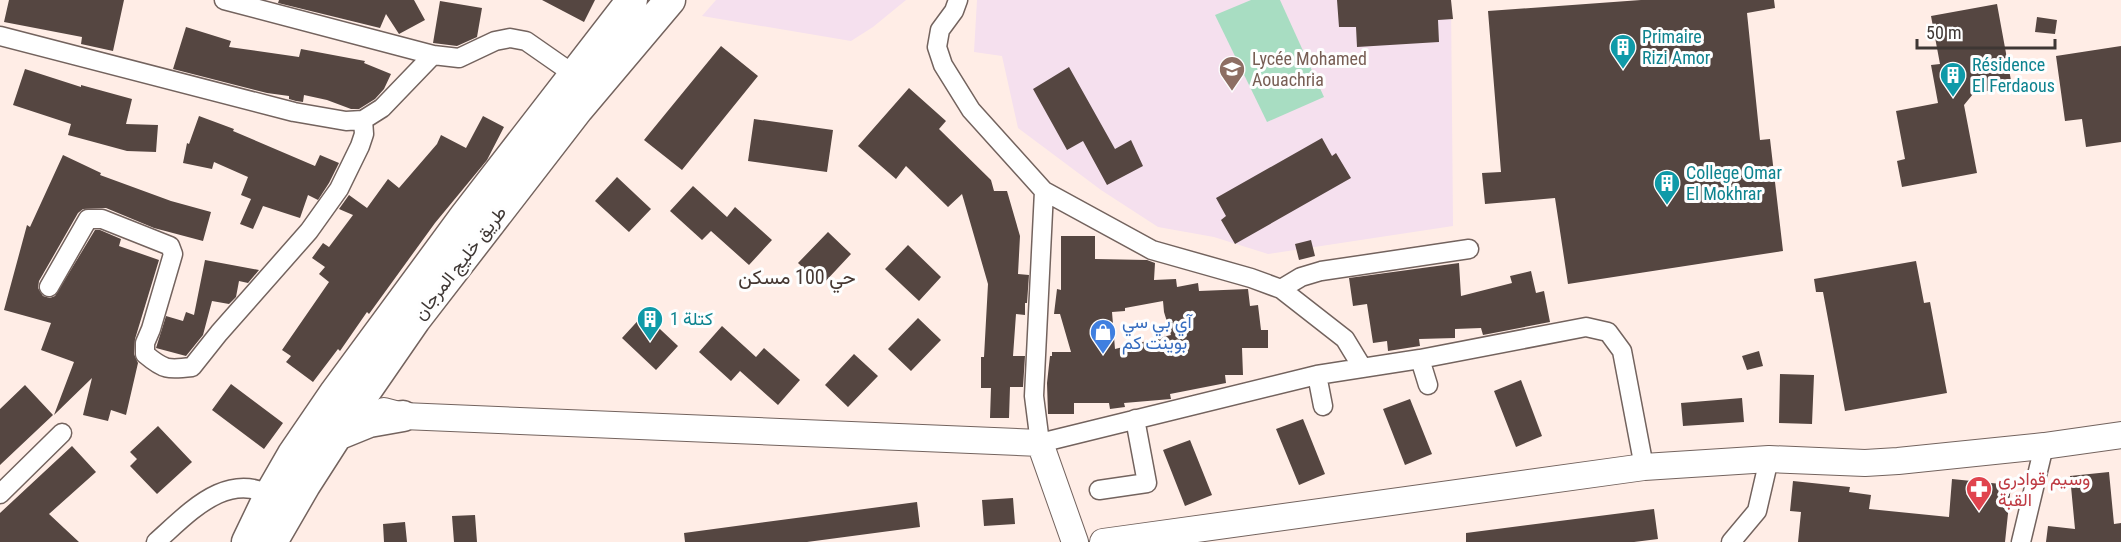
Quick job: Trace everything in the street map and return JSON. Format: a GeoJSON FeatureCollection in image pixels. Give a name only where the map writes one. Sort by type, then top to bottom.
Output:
{"type":"FeatureCollection","features":[{"type":"Feature","properties":{"kind":"main road","name":"طريق خليج المرجان"},"geometry":{"type":"LineString","coordinates":[[247,542],[337,435],[345,399],[376,377],[584,81],[632,0]]}},
{"type":"Feature","properties":{"kind":"main road","name":"طريق خليج المرجان"},"geometry":{"type":"LineString","coordinates":[[272,542],[293,454],[345,399],[465,216],[584,81],[670,0]]}},
{"type":"Feature","properties":{"kind":"main road"},"geometry":{"type":"LineString","coordinates":[[376,377],[385,400],[403,416]]}},
{"type":"Feature","properties":{"kind":"main road"},"geometry":{"type":"LineString","coordinates":[[337,435],[369,422],[403,416]]}},
{"type":"Feature","properties":{"kind":"street"},"geometry":{"type":"LineString","coordinates":[[224,0],[433,55],[459,58],[495,41],[510,38],[526,41],[584,81]]}},
{"type":"Feature","properties":{"kind":"street"},"geometry":{"type":"LineString","coordinates":[[958,0],[940,30],[937,46],[943,65],[971,110],[1044,191],[1152,250],[1251,278],[1281,289],[1345,339],[1362,366]]}},
{"type":"Feature","properties":{"kind":"street"},"geometry":{"type":"LineString","coordinates":[[0,36],[294,112],[336,120],[363,120],[382,108],[433,55]]}},
{"type":"Feature","properties":{"kind":"street"},"geometry":{"type":"LineString","coordinates":[[49,287],[88,219],[102,219],[170,246],[173,254],[145,343],[145,354],[157,364],[172,369],[192,367],[309,231],[339,189],[360,147],[364,134],[363,120]]}},
{"type":"Feature","properties":{"kind":"street"},"geometry":{"type":"LineString","coordinates":[[1044,191],[1034,396],[1040,443],[1075,542]]}},
{"type":"Feature","properties":{"kind":"street"},"geometry":{"type":"LineString","coordinates":[[1281,289],[1301,277],[1322,271],[1469,249]]}},
{"type":"Feature","properties":{"kind":"street"},"geometry":{"type":"LineString","coordinates":[[345,399],[403,416],[1040,443],[1317,375],[1362,366],[1420,359],[1586,327],[1608,332],[1622,351],[1644,467]]}},
{"type":"Feature","properties":{"kind":"street"},"geometry":{"type":"LineString","coordinates":[[1420,359],[1428,385]]}},
{"type":"Feature","properties":{"kind":"street"},"geometry":{"type":"LineString","coordinates":[[1317,375],[1323,406]]}},
{"type":"Feature","properties":{"kind":"street"},"geometry":{"type":"LineString","coordinates":[[1099,490],[1147,483],[1135,419]]}},
{"type":"Feature","properties":{"kind":"street"},"geometry":{"type":"LineString","coordinates":[[0,494],[62,433]]}},
{"type":"Feature","properties":{"kind":"street"},"geometry":{"type":"LineString","coordinates":[[1103,542],[1644,467],[1769,459],[1876,462],[2044,446],[2121,435]]}},
{"type":"Feature","properties":{"kind":"street"},"geometry":{"type":"LineString","coordinates":[[2021,542],[2044,446]]}},
{"type":"Feature","properties":{"kind":"street"},"geometry":{"type":"LineString","coordinates":[[1731,542],[1757,512],[1769,459]]}},
{"type":"Feature","properties":{"kind":"street"},"geometry":{"type":"LineString","coordinates":[[156,542],[204,500],[215,494],[241,489],[280,501]]}},
{"type":"Feature","properties":{"kind":"shaded area"},"geometry":{"type":"Polygon","coordinates":[[[716,0],[906,0],[873,27],[851,41],[702,16],[716,0]]]}},
{"type":"Feature","properties":{"kind":"shaded area","name":"Lycée Mohamed Aouachria"},"geometry":{"type":"Polygon","coordinates":[[[977,0],[1451,0],[1453,226],[1268,254],[1214,237],[1158,227],[1101,190],[1018,128],[1002,56],[974,52],[977,0]]]}},
{"type":"Feature","properties":{"kind":"green space"},"geometry":{"type":"Polygon","coordinates":[[[1251,0],[1280,0],[1324,97],[1267,122],[1215,15],[1251,0]]]}},
{"type":"Feature","properties":{"kind":"building"},"geometry":{"type":"Polygon","coordinates":[[[9,0],[124,0],[113,51],[81,44],[82,37],[4,22],[9,0]]]}},
{"type":"Feature","properties":{"kind":"building"},"geometry":{"type":"Polygon","coordinates":[[[279,0],[414,0],[425,20],[399,34],[386,14],[380,28],[278,3],[279,0]]]}},
{"type":"Feature","properties":{"kind":"building"},"geometry":{"type":"Polygon","coordinates":[[[542,0],[595,0],[584,22],[542,0]]]}},
{"type":"Feature","properties":{"kind":"building"},"geometry":{"type":"Polygon","coordinates":[[[1337,0],[1451,0],[1453,19],[1438,20],[1439,42],[1357,47],[1356,27],[1339,27],[1337,0]]]}},
{"type":"Feature","properties":{"kind":"building"},"geometry":{"type":"Polygon","coordinates":[[[1641,0],[1774,0],[1775,8],[1747,13],[1760,140],[1770,139],[1783,251],[1568,284],[1555,198],[1485,204],[1482,173],[1501,172],[1488,11],[1641,0]]]}},
{"type":"Feature","properties":{"kind":"building"},"geometry":{"type":"Polygon","coordinates":[[[440,1],[482,8],[477,37],[457,46],[433,43],[440,1]]]}},
{"type":"Feature","properties":{"kind":"building","name":"Résidence El Ferdaous"},"geometry":{"type":"Polygon","coordinates":[[[1997,4],[2012,86],[1973,94],[1964,105],[1977,173],[1902,187],[1897,161],[1905,159],[1896,111],[1938,103],[1931,65],[1940,64],[1931,16],[1997,4]]]}},
{"type":"Feature","properties":{"kind":"building"},"geometry":{"type":"Polygon","coordinates":[[[2037,17],[2057,20],[2055,34],[2035,32],[2037,17]]]}},
{"type":"Feature","properties":{"kind":"building"},"geometry":{"type":"Polygon","coordinates":[[[186,27],[231,41],[229,47],[299,57],[301,49],[365,61],[364,63],[391,74],[384,89],[375,99],[359,109],[351,109],[304,95],[303,102],[296,101],[289,99],[289,96],[267,93],[173,69],[186,27]]]}},
{"type":"Feature","properties":{"kind":"building"},"geometry":{"type":"Polygon","coordinates":[[[721,46],[758,76],[682,170],[644,140],[721,46]]]}},
{"type":"Feature","properties":{"kind":"building"},"geometry":{"type":"Polygon","coordinates":[[[2121,46],[2121,142],[2086,147],[2082,119],[2065,121],[2056,56],[2121,46]]]}},
{"type":"Feature","properties":{"kind":"building"},"geometry":{"type":"Polygon","coordinates":[[[1069,67],[1115,149],[1131,140],[1143,166],[1107,185],[1083,141],[1067,150],[1033,89],[1069,67]]]}},
{"type":"Feature","properties":{"kind":"building"},"geometry":{"type":"Polygon","coordinates":[[[25,69],[81,87],[81,85],[132,99],[126,124],[158,125],[156,152],[127,151],[68,135],[71,124],[13,105],[25,69]]]}},
{"type":"Feature","properties":{"kind":"building"},"geometry":{"type":"Polygon","coordinates":[[[909,88],[946,121],[939,129],[991,180],[994,191],[1007,191],[1020,236],[1018,274],[1029,275],[1025,315],[1016,314],[1013,356],[1025,356],[1023,387],[1010,387],[1009,418],[990,418],[991,388],[981,388],[981,357],[984,357],[988,284],[962,194],[948,207],[906,166],[896,179],[858,146],[909,88]]]}},
{"type":"Feature","properties":{"kind":"building"},"geometry":{"type":"Polygon","coordinates":[[[199,116],[234,129],[233,131],[315,166],[320,155],[339,163],[318,200],[308,195],[300,218],[263,206],[253,229],[240,224],[251,199],[241,195],[248,177],[214,162],[212,169],[183,163],[187,143],[189,144],[199,116]]]}},
{"type":"Feature","properties":{"kind":"building"},"geometry":{"type":"Polygon","coordinates":[[[483,116],[504,127],[487,160],[435,223],[340,351],[338,349],[313,382],[286,362],[291,356],[282,350],[329,282],[319,274],[325,267],[312,258],[323,243],[329,247],[353,215],[339,209],[349,195],[367,208],[388,179],[399,188],[437,144],[441,135],[466,148],[483,116]]]}},
{"type":"Feature","properties":{"kind":"building"},"geometry":{"type":"Polygon","coordinates":[[[754,119],[833,130],[827,172],[748,161],[754,119]]]}},
{"type":"Feature","properties":{"kind":"building"},"geometry":{"type":"Polygon","coordinates":[[[1322,138],[1332,156],[1336,153],[1351,178],[1235,244],[1221,220],[1226,216],[1216,198],[1322,138]]]}},
{"type":"Feature","properties":{"kind":"building"},"geometry":{"type":"Polygon","coordinates":[[[63,155],[101,173],[100,175],[171,201],[211,212],[203,241],[154,228],[106,208],[83,209],[78,213],[39,281],[38,288],[43,296],[50,298],[55,296],[95,230],[121,239],[119,246],[159,260],[135,339],[134,354],[138,363],[126,415],[111,410],[108,421],[83,415],[92,378],[54,415],[74,362],[41,350],[51,323],[4,310],[27,225],[30,227],[63,155]]]}},
{"type":"Feature","properties":{"kind":"building"},"geometry":{"type":"Polygon","coordinates":[[[617,177],[651,209],[629,232],[595,201],[617,177]]]}},
{"type":"Feature","properties":{"kind":"building"},"geometry":{"type":"Polygon","coordinates":[[[693,186],[727,217],[735,207],[772,240],[749,265],[711,231],[702,240],[670,211],[693,186]]]}},
{"type":"Feature","properties":{"kind":"building"},"geometry":{"type":"Polygon","coordinates":[[[828,232],[851,254],[822,285],[798,263],[828,232]]]}},
{"type":"Feature","properties":{"kind":"building"},"geometry":{"type":"Polygon","coordinates":[[[1061,236],[1095,236],[1095,259],[1147,260],[1155,263],[1154,280],[1176,279],[1177,287],[1198,283],[1199,291],[1248,289],[1250,306],[1258,305],[1261,330],[1268,330],[1268,348],[1242,348],[1243,375],[1225,375],[1226,383],[1170,394],[1171,399],[1124,403],[1125,407],[1110,409],[1109,403],[1074,403],[1074,414],[1048,414],[1047,383],[1050,356],[1052,352],[1071,352],[1060,314],[1054,314],[1057,289],[1061,290],[1061,236]],[[1163,301],[1112,312],[1115,349],[1171,335],[1163,301]]]}},
{"type":"Feature","properties":{"kind":"building"},"geometry":{"type":"Polygon","coordinates":[[[1311,240],[1315,256],[1299,260],[1295,244],[1311,240]]]}},
{"type":"Feature","properties":{"kind":"building"},"geometry":{"type":"Polygon","coordinates":[[[908,245],[941,277],[919,301],[885,269],[908,245]]]}},
{"type":"Feature","properties":{"kind":"building"},"geometry":{"type":"Polygon","coordinates":[[[205,260],[259,270],[248,283],[239,281],[236,297],[229,304],[212,301],[203,335],[186,356],[156,348],[166,316],[183,321],[186,312],[194,315],[205,260]]]}},
{"type":"Feature","properties":{"kind":"building"},"geometry":{"type":"Polygon","coordinates":[[[1916,261],[1924,303],[1930,302],[1947,393],[1845,411],[1823,292],[1816,292],[1814,279],[1916,261]]]}},
{"type":"Feature","properties":{"kind":"building"},"geometry":{"type":"Polygon","coordinates":[[[1459,263],[1461,296],[1512,283],[1510,276],[1531,271],[1536,293],[1544,291],[1550,322],[1483,335],[1481,328],[1455,329],[1455,338],[1419,339],[1420,346],[1388,351],[1387,341],[1373,343],[1367,304],[1353,306],[1349,278],[1459,263]]]}},
{"type":"Feature","properties":{"kind":"building","name":"كتلة 1"},"geometry":{"type":"Polygon","coordinates":[[[644,314],[678,346],[656,370],[622,338],[644,314]]]}},
{"type":"Feature","properties":{"kind":"building"},"geometry":{"type":"Polygon","coordinates":[[[918,318],[941,340],[911,371],[888,349],[918,318]]]}},
{"type":"Feature","properties":{"kind":"building"},"geometry":{"type":"Polygon","coordinates":[[[722,326],[756,357],[764,348],[800,380],[778,405],[740,371],[731,381],[699,352],[722,326]]]}},
{"type":"Feature","properties":{"kind":"building"},"geometry":{"type":"Polygon","coordinates":[[[1759,351],[1763,366],[1747,370],[1742,356],[1759,351]]]}},
{"type":"Feature","properties":{"kind":"building"},"geometry":{"type":"Polygon","coordinates":[[[854,354],[878,376],[848,407],[825,385],[854,354]]]}},
{"type":"Feature","properties":{"kind":"building"},"geometry":{"type":"Polygon","coordinates":[[[1780,374],[1814,375],[1812,424],[1779,423],[1780,374]]]}},
{"type":"Feature","properties":{"kind":"building"},"geometry":{"type":"Polygon","coordinates":[[[1521,380],[1542,436],[1516,447],[1494,391],[1521,380]]]}},
{"type":"Feature","properties":{"kind":"building"},"geometry":{"type":"Polygon","coordinates":[[[231,384],[283,423],[264,449],[212,410],[231,384]]]}},
{"type":"Feature","properties":{"kind":"building"},"geometry":{"type":"Polygon","coordinates":[[[25,385],[53,415],[0,465],[0,409],[25,385]]]}},
{"type":"Feature","properties":{"kind":"building"},"geometry":{"type":"Polygon","coordinates":[[[1742,398],[1744,422],[1683,426],[1681,403],[1742,398]]]}},
{"type":"Feature","properties":{"kind":"building"},"geometry":{"type":"Polygon","coordinates":[[[1410,399],[1432,454],[1405,465],[1383,409],[1410,399]]]}},
{"type":"Feature","properties":{"kind":"building"},"geometry":{"type":"Polygon","coordinates":[[[1303,419],[1325,474],[1299,485],[1276,429],[1303,419]]]}},
{"type":"Feature","properties":{"kind":"building"},"geometry":{"type":"Polygon","coordinates":[[[158,426],[192,462],[157,494],[130,466],[137,459],[130,452],[158,426]]]}},
{"type":"Feature","properties":{"kind":"building"},"geometry":{"type":"Polygon","coordinates":[[[1190,440],[1212,495],[1185,506],[1163,450],[1190,440]]]}},
{"type":"Feature","properties":{"kind":"building"},"geometry":{"type":"Polygon","coordinates":[[[72,446],[96,472],[49,514],[79,542],[0,542],[0,513],[72,446]]]}},
{"type":"Feature","properties":{"kind":"building"},"geometry":{"type":"Polygon","coordinates":[[[2109,472],[2114,524],[2121,523],[2121,542],[2046,542],[2048,526],[2075,529],[2070,476],[2109,472]]]}},
{"type":"Feature","properties":{"kind":"building","name":"وسيم قوادري القبة"},"geometry":{"type":"Polygon","coordinates":[[[1952,479],[2011,485],[2005,542],[1798,542],[1801,512],[1790,511],[1793,481],[1850,487],[1849,492],[1871,495],[1869,509],[1949,517],[1952,479]]]}},
{"type":"Feature","properties":{"kind":"building"},"geometry":{"type":"Polygon","coordinates":[[[1013,498],[1015,524],[984,526],[982,500],[1013,498]]]}},
{"type":"Feature","properties":{"kind":"building"},"geometry":{"type":"Polygon","coordinates":[[[917,502],[920,527],[807,542],[685,542],[684,533],[917,502]]]}},
{"type":"Feature","properties":{"kind":"building"},"geometry":{"type":"Polygon","coordinates":[[[1654,509],[1658,539],[1634,542],[1466,542],[1466,533],[1654,509]]]}},
{"type":"Feature","properties":{"kind":"building"},"geometry":{"type":"Polygon","coordinates":[[[475,515],[477,542],[454,542],[452,516],[475,515]]]}},
{"type":"Feature","properties":{"kind":"building"},"geometry":{"type":"Polygon","coordinates":[[[405,522],[407,542],[384,542],[383,524],[405,522]]]}},
{"type":"Feature","properties":{"kind":"place","name":"Primaire Rizi Amor"},"geometry":{"type":"Point","coordinates":[1623,70]}},
{"type":"Feature","properties":{"kind":"place","name":"Lycée Mohamed Aouachria"},"geometry":{"type":"Point","coordinates":[1232,92]}},
{"type":"Feature","properties":{"kind":"place","name":"Résidence El Ferdaous"},"geometry":{"type":"Point","coordinates":[1953,98]}},
{"type":"Feature","properties":{"kind":"place","name":"College Omar El Mokhrar"},"geometry":{"type":"Point","coordinates":[1667,206]}},
{"type":"Feature","properties":{"kind":"place","name":"كتلة 1"},"geometry":{"type":"Point","coordinates":[650,342]}},
{"type":"Feature","properties":{"kind":"place","name":"آي بي سي بوينت كم"},"geometry":{"type":"Point","coordinates":[1103,355]}},
{"type":"Feature","properties":{"kind":"place","name":"وسيم قوادري القبة"},"geometry":{"type":"Point","coordinates":[1979,512]}},
{"type":"Feature","properties":{"kind":"district","name":"حي 100 مسكن"},"geometry":{"type":"Point","coordinates":[797,277]}}]}
